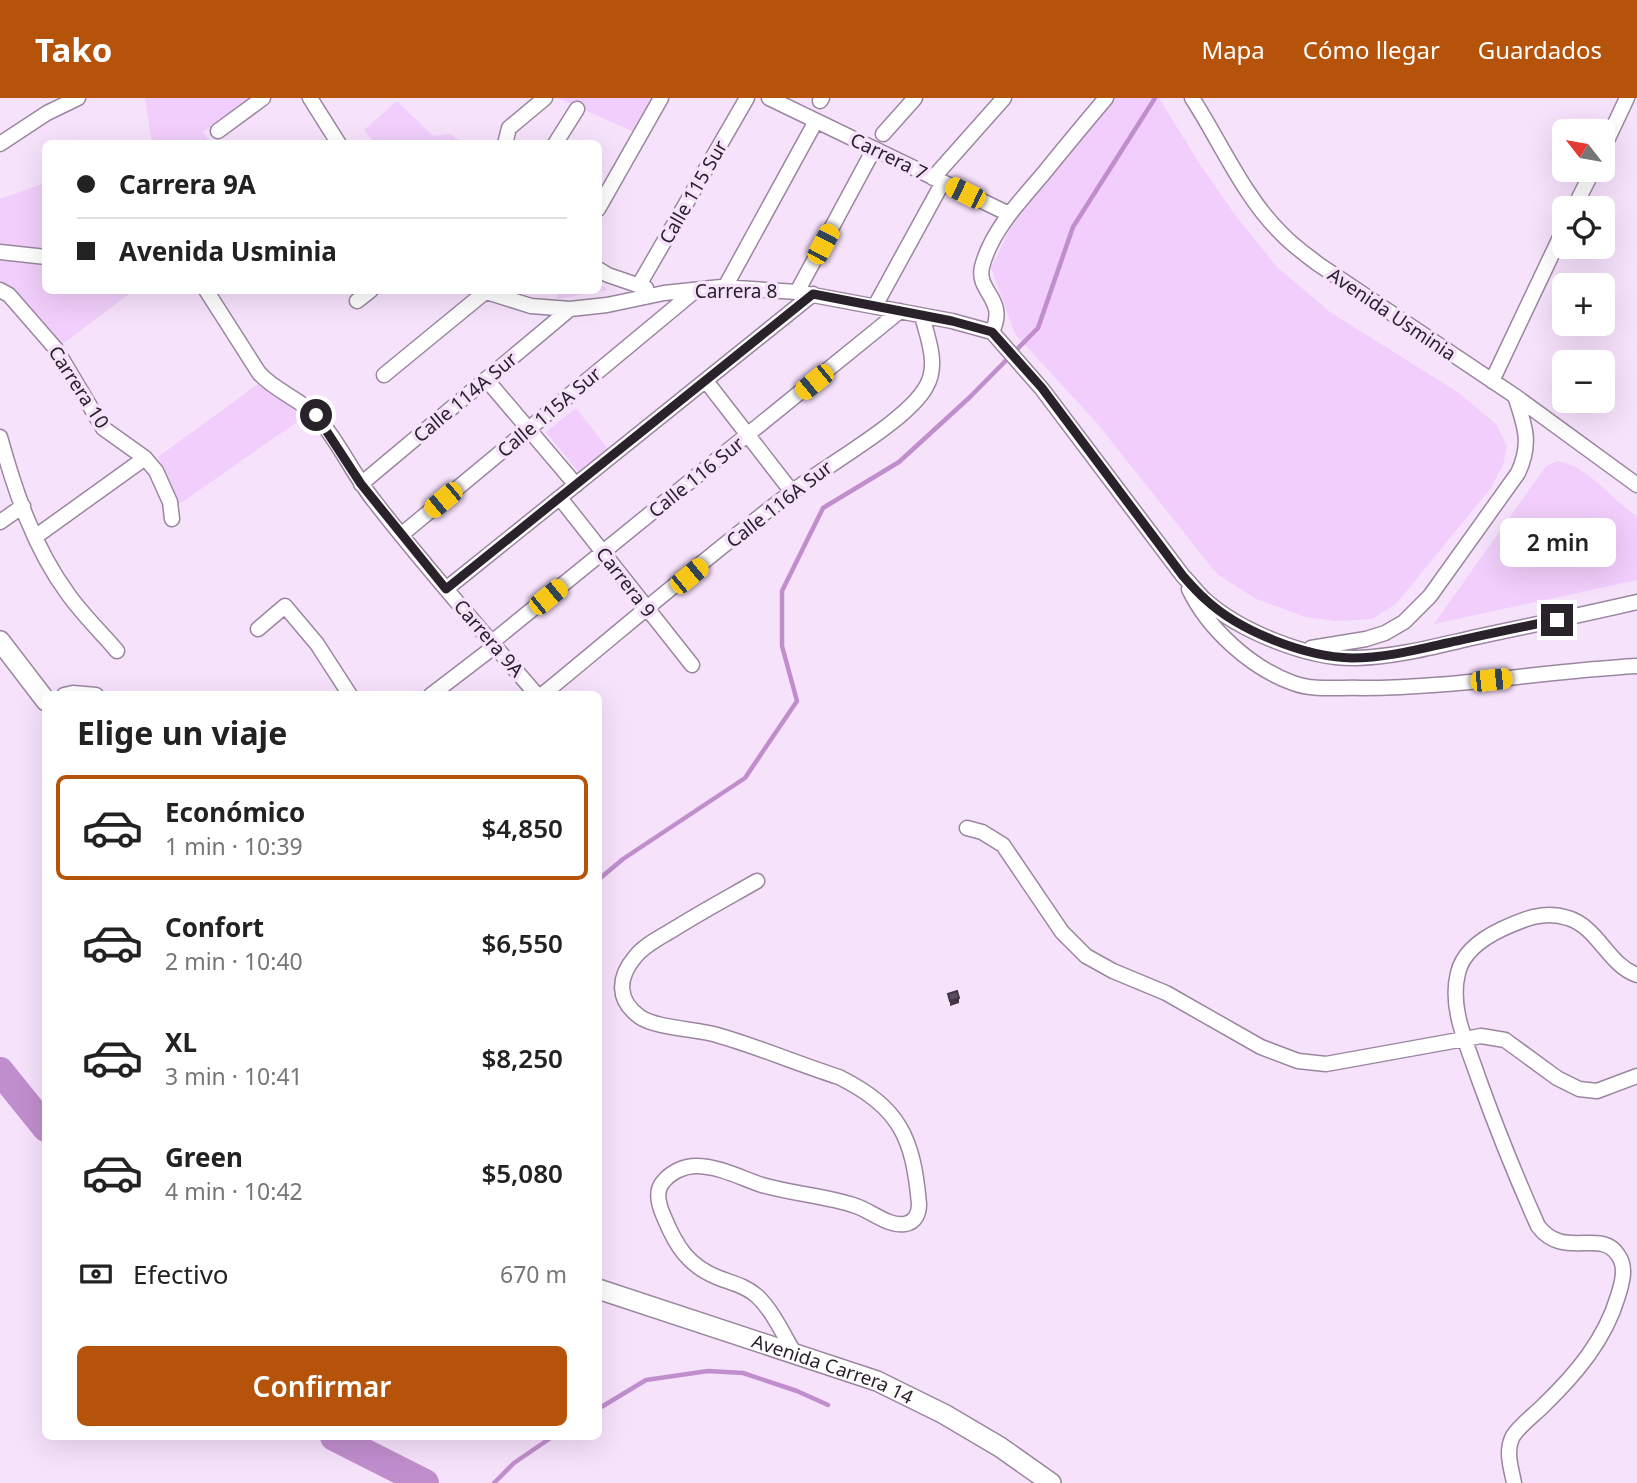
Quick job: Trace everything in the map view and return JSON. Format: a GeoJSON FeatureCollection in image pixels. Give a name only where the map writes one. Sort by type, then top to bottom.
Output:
{"type":"FeatureCollection","features":[{"type":"Feature","properties":{"kind":"main road"},"geometry":{"type":"LineString","coordinates":[[0,641],[42,697]]}},
{"type":"Feature","properties":{"kind":"main road","name":"Avenida Carrera 14"},"geometry":{"type":"LineString","coordinates":[[602,1290],[859,1375],[908,1395],[1000,1447],[1051,1483]]}},
{"type":"Feature","properties":{"kind":"street"},"geometry":{"type":"LineString","coordinates":[[0,144],[47,113],[78,98]]}},
{"type":"Feature","properties":{"kind":"street"},"geometry":{"type":"LineString","coordinates":[[218,131],[263,98]]}},
{"type":"Feature","properties":{"kind":"street"},"geometry":{"type":"LineString","coordinates":[[310,98],[336,140]]}},
{"type":"Feature","properties":{"kind":"street"},"geometry":{"type":"LineString","coordinates":[[506,140],[509,128],[545,98]]}},
{"type":"Feature","properties":{"kind":"street"},"geometry":{"type":"LineString","coordinates":[[602,202],[661,98]]}},
{"type":"Feature","properties":{"kind":"street","name":"Calle 115 Sur"},"geometry":{"type":"LineString","coordinates":[[639,285],[747,98]]}},
{"type":"Feature","properties":{"kind":"street","name":"Carrera 7"},"geometry":{"type":"LineString","coordinates":[[769,98],[1009,214]]}},
{"type":"Feature","properties":{"kind":"street"},"geometry":{"type":"LineString","coordinates":[[883,134],[915,98]]}},
{"type":"Feature","properties":{"kind":"street"},"geometry":{"type":"LineString","coordinates":[[875,306],[938,180],[1004,98]]}},
{"type":"Feature","properties":{"kind":"street"},"geometry":{"type":"LineString","coordinates":[[1106,98],[1009,214],[983,265],[981,275],[996,306],[997,321],[992,332],[1020,362],[1183,576],[1205,599],[1226,616],[1260,634],[1331,657],[1353,658],[1397,654],[1637,602]]}},
{"type":"Feature","properties":{"kind":"street","name":"Avenida Usminia"},"geometry":{"type":"LineString","coordinates":[[1192,98],[1250,194],[1279,232],[1318,264],[1514,396],[1637,485]]}},
{"type":"Feature","properties":{"kind":"street"},"geometry":{"type":"LineString","coordinates":[[1615,124],[1627,98]]}},
{"type":"Feature","properties":{"kind":"street"},"geometry":{"type":"LineString","coordinates":[[557,140],[577,108]]}},
{"type":"Feature","properties":{"kind":"street"},"geometry":{"type":"LineString","coordinates":[[725,287],[816,121]]}},
{"type":"Feature","properties":{"kind":"street"},"geometry":{"type":"LineString","coordinates":[[797,292],[874,149]]}},
{"type":"Feature","properties":{"kind":"street"},"geometry":{"type":"LineString","coordinates":[[0,253],[42,257]]}},
{"type":"Feature","properties":{"kind":"street"},"geometry":{"type":"LineString","coordinates":[[1492,381],[1552,254]]}},
{"type":"Feature","properties":{"kind":"street"},"geometry":{"type":"LineString","coordinates":[[602,271],[664,293]]}},
{"type":"Feature","properties":{"kind":"street","name":"Carrera 8"},"geometry":{"type":"LineString","coordinates":[[489,294],[531,306],[570,309],[697,289],[725,287],[797,292],[992,332]]}},
{"type":"Feature","properties":{"kind":"street","name":"Calle 115A Sur"},"geometry":{"type":"LineString","coordinates":[[401,535],[697,289]]}},
{"type":"Feature","properties":{"kind":"street","name":"Carrera 10"},"geometry":{"type":"LineString","coordinates":[[0,290],[9,295],[56,349],[103,428],[145,458],[156,471],[167,495],[172,519]]}},
{"type":"Feature","properties":{"kind":"street","name":"Carrera 9A"},"geometry":{"type":"LineString","coordinates":[[209,294],[259,373],[267,382],[302,402],[316,415],[361,484],[401,535],[535,691]]}},
{"type":"Feature","properties":{"kind":"street"},"geometry":{"type":"LineString","coordinates":[[357,301],[365,294]]}},
{"type":"Feature","properties":{"kind":"street"},"geometry":{"type":"LineString","coordinates":[[384,375],[480,294]]}},
{"type":"Feature","properties":{"kind":"street"},"geometry":{"type":"LineString","coordinates":[[446,589],[813,294]]}},
{"type":"Feature","properties":{"kind":"street","name":"Calle 114A Sur"},"geometry":{"type":"LineString","coordinates":[[361,484],[570,309]]}},
{"type":"Feature","properties":{"kind":"street","name":"Calle 116 Sur"},"geometry":{"type":"LineString","coordinates":[[436,691],[900,311]]}},
{"type":"Feature","properties":{"kind":"street","name":"Calle 116A Sur"},"geometry":{"type":"LineString","coordinates":[[544,691],[792,492],[908,409],[925,390],[931,378],[933,363],[922,316]]}},
{"type":"Feature","properties":{"kind":"street"},"geometry":{"type":"LineString","coordinates":[[486,379],[576,485]]}},
{"type":"Feature","properties":{"kind":"street"},"geometry":{"type":"LineString","coordinates":[[706,381],[792,492]]}},
{"type":"Feature","properties":{"kind":"street"},"geometry":{"type":"LineString","coordinates":[[1302,649],[1342,644],[1385,633],[1404,622],[1430,596],[1518,473],[1525,459],[1527,443],[1524,423],[1514,396]]}},
{"type":"Feature","properties":{"kind":"street"},"geometry":{"type":"LineString","coordinates":[[0,437],[5,459],[44,556],[68,595],[117,651]]}},
{"type":"Feature","properties":{"kind":"street"},"geometry":{"type":"LineString","coordinates":[[35,537],[145,458]]}},
{"type":"Feature","properties":{"kind":"street","name":"Carrera 9"},"geometry":{"type":"LineString","coordinates":[[560,498],[692,666]]}},
{"type":"Feature","properties":{"kind":"street"},"geometry":{"type":"LineString","coordinates":[[0,522],[23,506]]}},
{"type":"Feature","properties":{"kind":"street"},"geometry":{"type":"LineString","coordinates":[[1183,576],[1198,608],[1210,624],[1264,668],[1294,683],[1315,687],[1411,688],[1637,666]]}},
{"type":"Feature","properties":{"kind":"street"},"geometry":{"type":"LineString","coordinates":[[258,629],[285,606],[317,644],[347,691]]}},
{"type":"Feature","properties":{"kind":"street"},"geometry":{"type":"LineString","coordinates":[[967,828],[982,832],[1003,845],[1062,932],[1086,956],[1113,971],[1166,993],[1261,1047],[1298,1061],[1326,1064],[1481,1036],[1505,1040],[1557,1079],[1579,1089],[1597,1091],[1637,1076]]}},
{"type":"Feature","properties":{"kind":"street"},"geometry":{"type":"LineString","coordinates":[[757,881],[665,934],[636,954],[623,974],[621,990],[629,1006],[651,1023],[720,1036],[839,1076],[885,1107],[905,1133],[919,1213],[913,1221],[904,1225],[893,1223],[851,1204],[760,1184],[745,1177],[698,1166],[684,1167],[661,1183],[658,1193],[660,1207],[676,1246],[694,1265],[715,1277],[748,1289],[759,1298],[795,1354]]}},
{"type":"Feature","properties":{"kind":"street"},"geometry":{"type":"LineString","coordinates":[[1514,1483],[1508,1454],[1513,1436],[1585,1360],[1602,1338],[1615,1306],[1623,1266],[1611,1247],[1601,1243],[1552,1240],[1538,1226],[1493,1118],[1464,1038],[1456,995],[1458,973],[1462,961],[1473,947],[1492,934],[1534,915],[1570,918],[1586,927],[1619,964],[1637,975]]}},
{"type":"Feature","properties":{"kind":"shaded area"},"geometry":{"type":"Polygon","coordinates":[[[145,98],[249,98],[203,132],[209,140],[151,140],[145,98]]]}},
{"type":"Feature","properties":{"kind":"shaded area"},"geometry":{"type":"Polygon","coordinates":[[[558,98],[652,98],[634,132],[558,98]]]}},
{"type":"Feature","properties":{"kind":"shaded area"},"geometry":{"type":"Polygon","coordinates":[[[1114,98],[1159,98],[1238,219],[1277,267],[1330,312],[1459,393],[1496,424],[1507,446],[1503,465],[1490,489],[1396,604],[1372,619],[1336,621],[1306,617],[1256,599],[1217,574],[1096,422],[1015,334],[991,268],[1019,210],[1114,98]]]}},
{"type":"Feature","properties":{"kind":"shaded area"},"geometry":{"type":"Polygon","coordinates":[[[397,101],[433,136],[450,134],[459,140],[372,140],[364,130],[397,101]]]}},
{"type":"Feature","properties":{"kind":"shaded area"},"geometry":{"type":"Polygon","coordinates":[[[42,184],[42,294],[129,294],[56,349],[0,283],[0,199],[42,184]]]}},
{"type":"Feature","properties":{"kind":"shaded area"},"geometry":{"type":"Polygon","coordinates":[[[557,294],[585,294],[557,299],[557,294]]]}},
{"type":"Feature","properties":{"kind":"shaded area"},"geometry":{"type":"Polygon","coordinates":[[[258,384],[304,417],[178,505],[158,457],[258,384]]]}},
{"type":"Feature","properties":{"kind":"shaded area"},"geometry":{"type":"Polygon","coordinates":[[[576,408],[609,450],[580,474],[546,432],[576,408]]]}},
{"type":"Feature","properties":{"kind":"shaded area"},"geometry":{"type":"Polygon","coordinates":[[[1557,461],[1579,469],[1637,516],[1637,580],[1434,624],[1546,466],[1557,461]]]}},
{"type":"Feature","properties":{"kind":"building"},"geometry":{"type":"Polygon","coordinates":[[[957,991],[959,998],[950,1001],[948,994],[957,991]]]}},
{"type":"Feature","properties":{"kind":"waterway"},"geometry":{"type":"LineString","coordinates":[[602,877],[623,859],[745,778],[797,701],[782,646],[782,591],[823,508],[899,462],[970,397],[1038,328],[1073,227],[1155,98]]}},
{"type":"Feature","properties":{"kind":"waterway"},"geometry":{"type":"LineString","coordinates":[[0,1071],[42,1123]]}},
{"type":"Feature","properties":{"kind":"waterway"},"geometry":{"type":"LineString","coordinates":[[602,1407],[646,1380],[708,1371],[743,1373],[797,1391],[828,1405]]}},
{"type":"Feature","properties":{"kind":"waterway"},"geometry":{"type":"LineString","coordinates":[[340,1440],[425,1483]]}},
{"type":"Feature","properties":{"kind":"waterway"},"geometry":{"type":"LineString","coordinates":[[494,1483],[514,1463],[548,1440]]}},
{"type":"Feature","properties":{"kind":"route"},"geometry":{"type":"LineString","coordinates":[[316,415],[361,484],[446,589],[813,294],[952,321],[992,332],[1042,388],[1183,576],[1226,616],[1260,634],[1331,657],[1375,657],[1557,620]]}}]}
